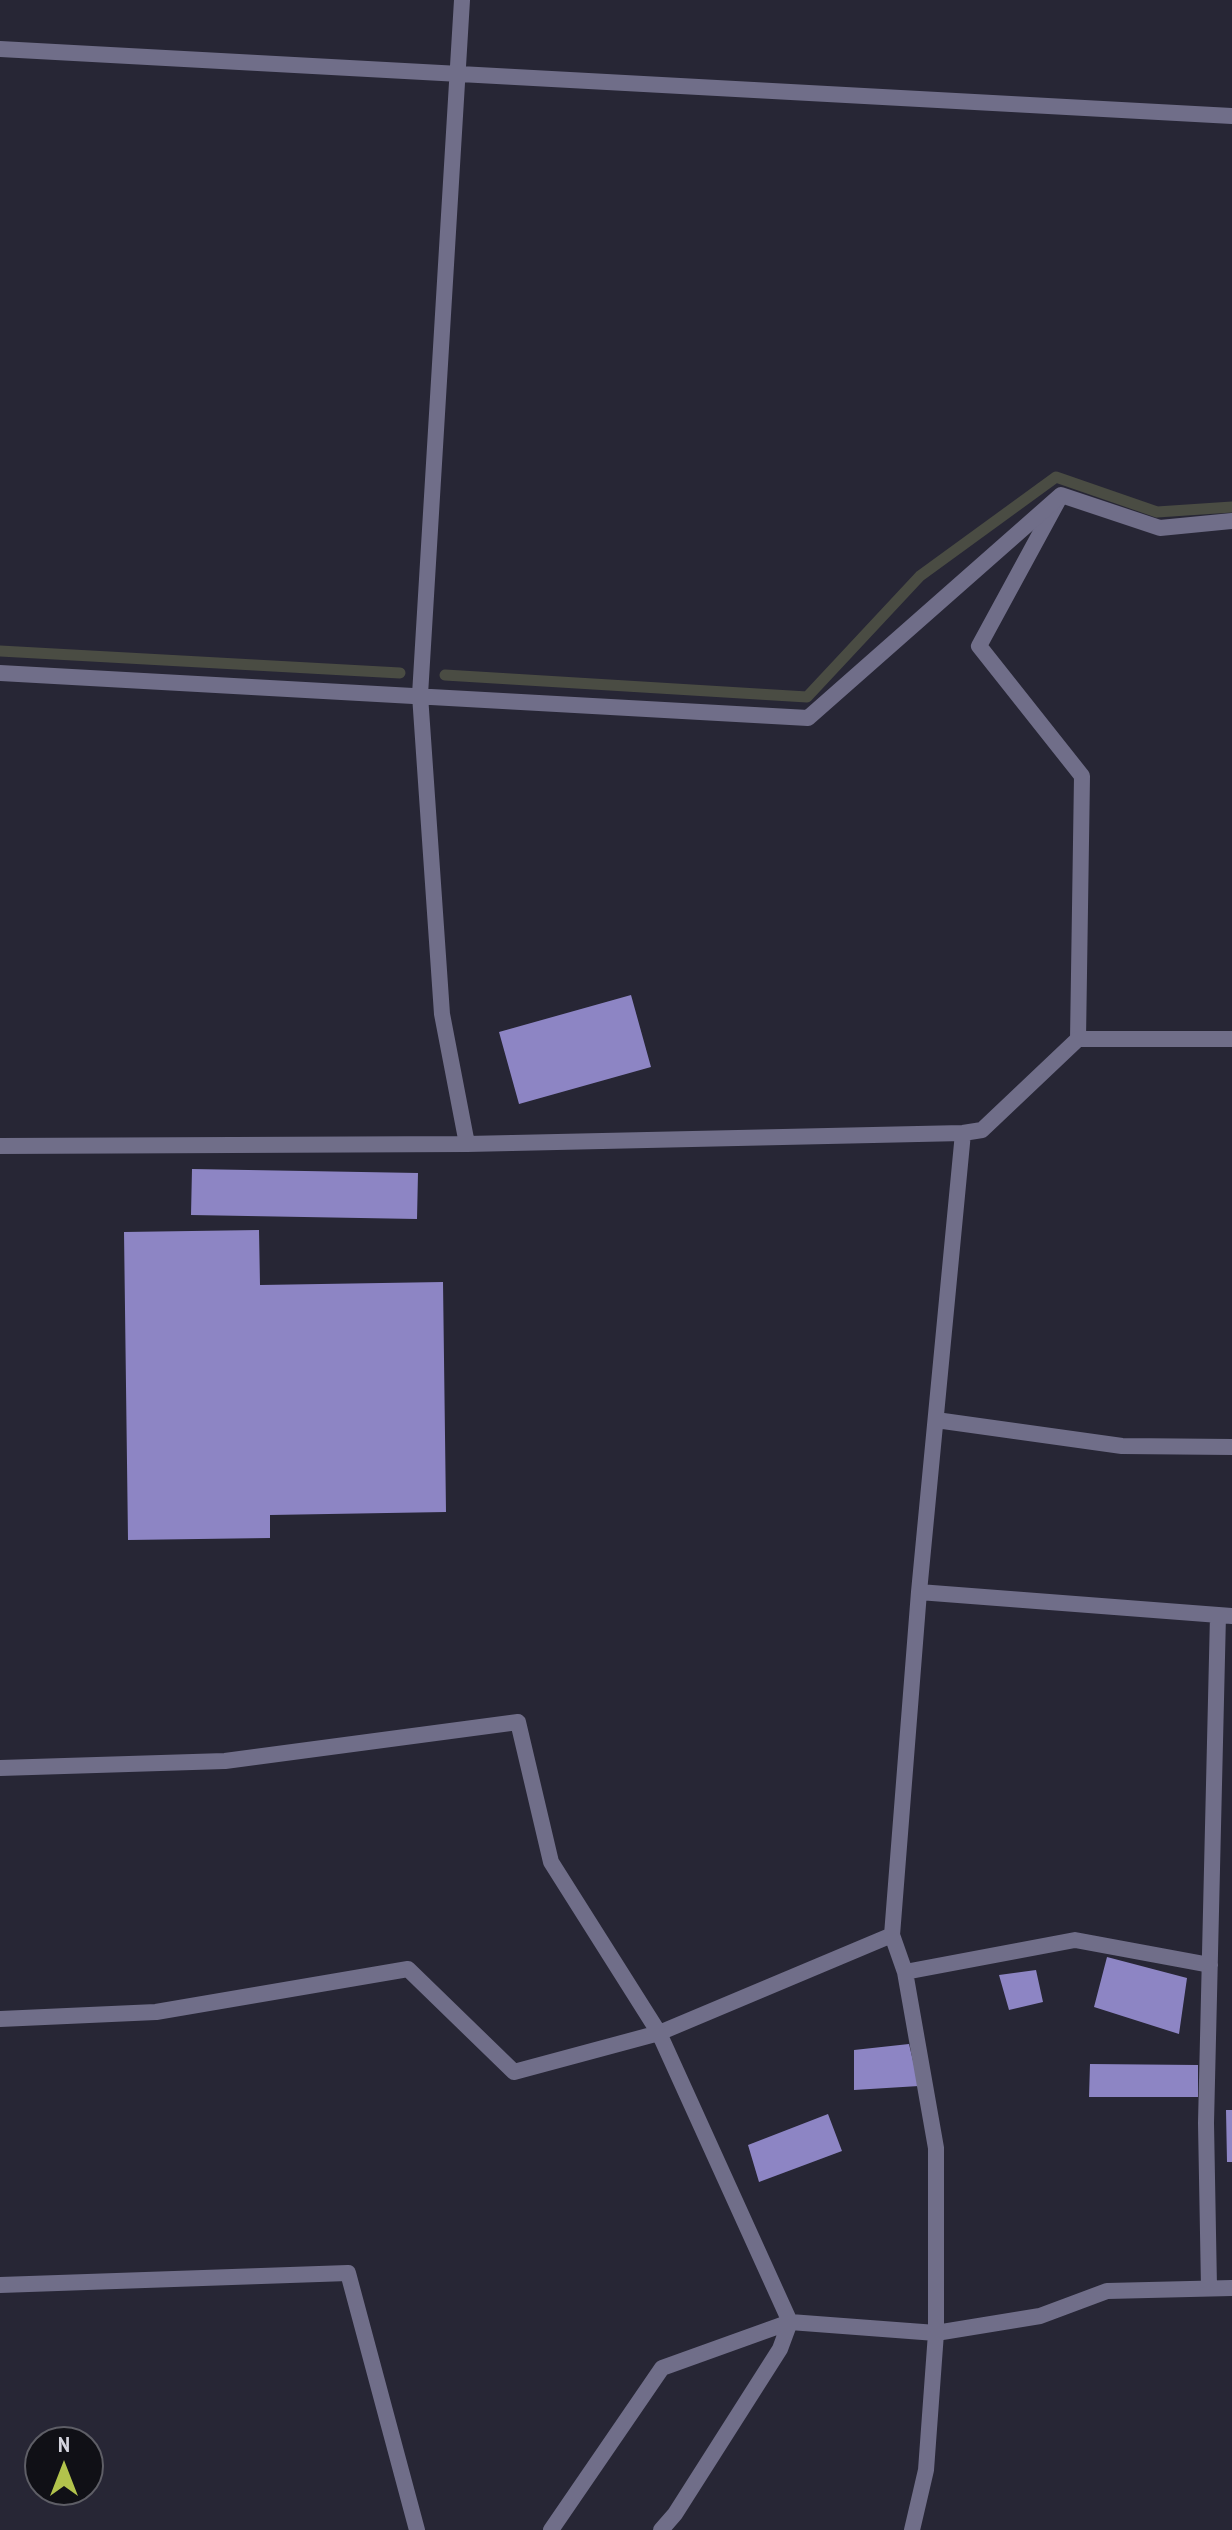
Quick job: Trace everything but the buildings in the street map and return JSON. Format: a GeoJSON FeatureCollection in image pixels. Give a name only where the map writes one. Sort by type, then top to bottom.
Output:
{"type":"FeatureCollection","features":[{"type":"Feature","properties":{"kind":"street"},"geometry":{"type":"LineString","coordinates":[[462,0],[420,695],[442,1014],[467,1144]]}},
{"type":"Feature","properties":{"kind":"street"},"geometry":{"type":"LineString","coordinates":[[0,49],[1232,116]]}},
{"type":"Feature","properties":{"kind":"street"},"geometry":{"type":"LineString","coordinates":[[0,673],[808,718],[1061,495]]}},
{"type":"Feature","properties":{"kind":"street"},"geometry":{"type":"LineString","coordinates":[[1061,495],[1160,528],[1232,521]]}},
{"type":"Feature","properties":{"kind":"street"},"geometry":{"type":"LineString","coordinates":[[1061,495],[979,646],[1082,776],[1078,1039]]}},
{"type":"Feature","properties":{"kind":"street"},"geometry":{"type":"LineString","coordinates":[[0,1146],[467,1144],[963,1133],[982,1130],[1078,1039],[1232,1039]]}},
{"type":"Feature","properties":{"kind":"street"},"geometry":{"type":"LineString","coordinates":[[912,2530],[926,2470],[936,2333],[936,2148],[905,1972],[892,1935],[919,1592],[963,1133]]}},
{"type":"Feature","properties":{"kind":"street"},"geometry":{"type":"LineString","coordinates":[[936,1420],[1122,1446],[1232,1447]]}},
{"type":"Feature","properties":{"kind":"street"},"geometry":{"type":"LineString","coordinates":[[919,1592],[1225,1616],[1206,2123],[1209,2288]]}},
{"type":"Feature","properties":{"kind":"street"},"geometry":{"type":"LineString","coordinates":[[0,1768],[225,1761],[518,1722],[551,1862],[659,2033],[790,2322],[780,2349],[675,2514],[661,2530]]}},
{"type":"Feature","properties":{"kind":"street"},"geometry":{"type":"LineString","coordinates":[[0,2019],[156,2012],[408,1969],[514,2072],[659,2033],[892,1935]]}},
{"type":"Feature","properties":{"kind":"street"},"geometry":{"type":"LineString","coordinates":[[905,1972],[1075,1940],[1210,1965]]}},
{"type":"Feature","properties":{"kind":"street"},"geometry":{"type":"LineString","coordinates":[[0,2285],[348,2273],[417,2530]]}},
{"type":"Feature","properties":{"kind":"street"},"geometry":{"type":"LineString","coordinates":[[551,2530],[662,2368],[790,2322],[936,2333],[1040,2316],[1107,2291],[1232,2288]]}},
{"type":"Feature","properties":{"kind":"waterway"},"geometry":{"type":"LineString","coordinates":[[445,675],[807,697],[920,576],[1056,477],[1157,512],[1232,507]]}},
{"type":"Feature","properties":{"kind":"waterway"},"geometry":{"type":"LineString","coordinates":[[0,651],[400,673]]}}]}
